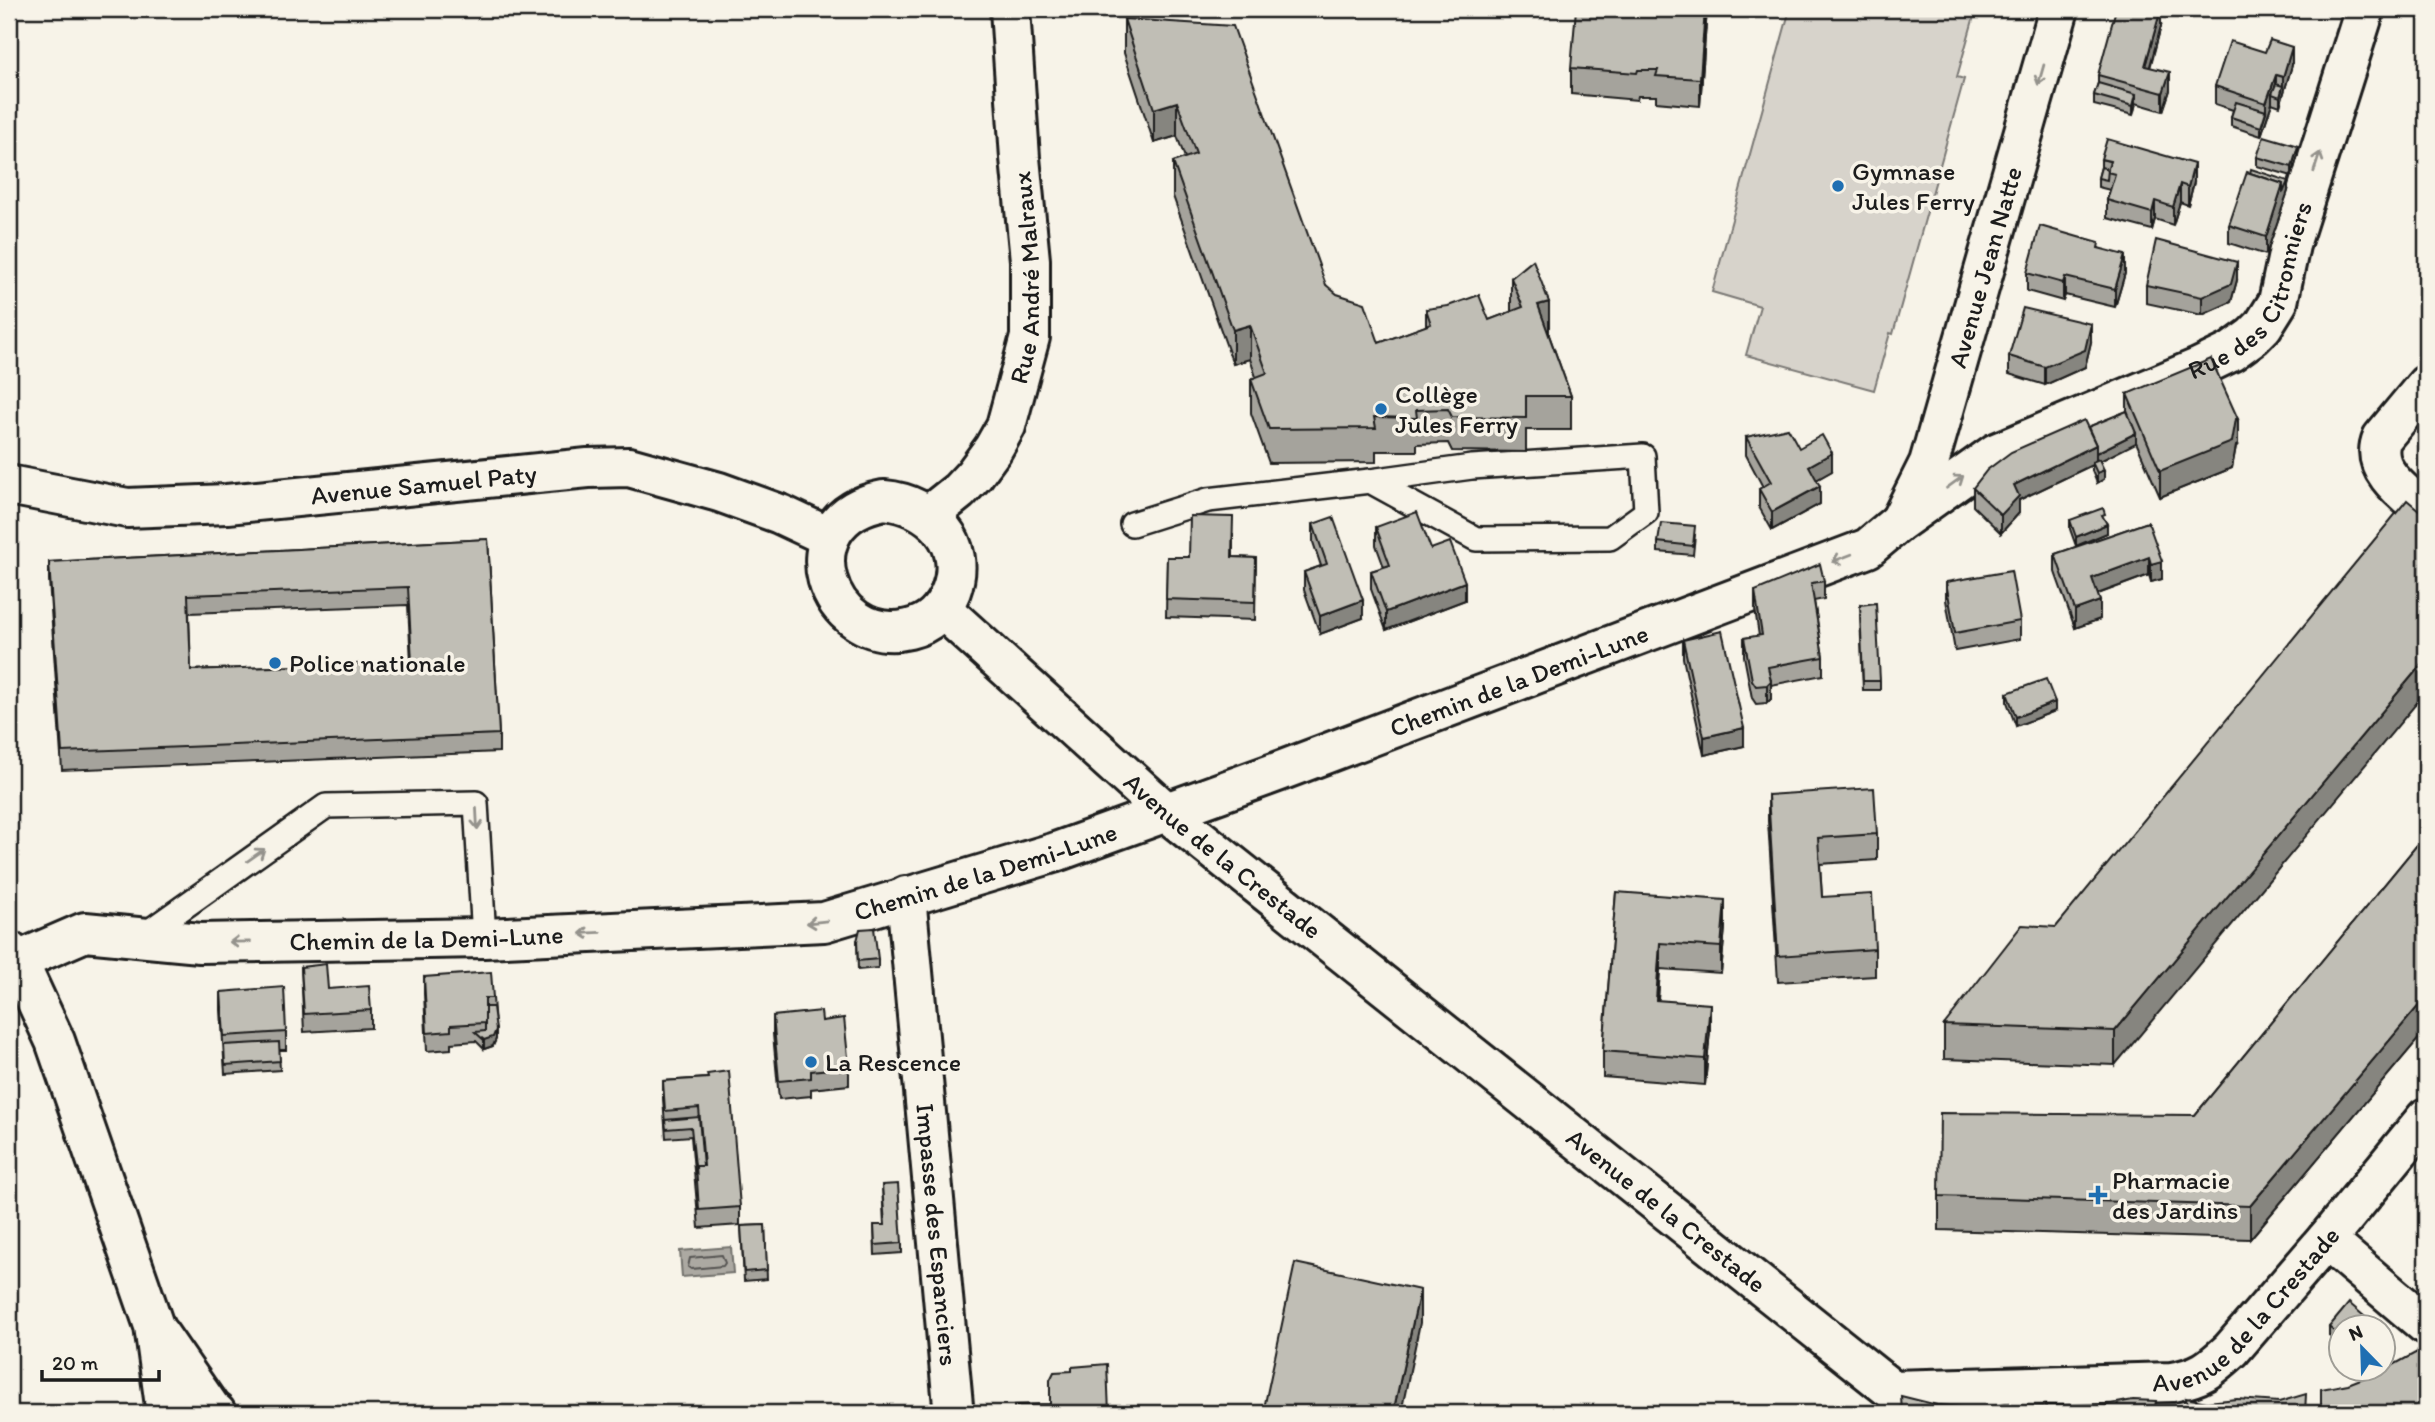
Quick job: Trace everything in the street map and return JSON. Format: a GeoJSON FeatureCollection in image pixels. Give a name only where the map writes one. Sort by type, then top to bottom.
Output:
{"type":"FeatureCollection","features":[{"type":"Feature","properties":{"kind":"street","name":"Rue André Malraux"},"geometry":{"type":"LineString","coordinates":[[929,515],[959,491],[993,449],[1006,426],[1030,337],[1030,260],[1010,9]]}},
{"type":"Feature","properties":{"kind":"street","name":"Avenue Jean Natte"},"geometry":{"type":"LineString","coordinates":[[1899,522],[1929,463],[2059,9]]}},
{"type":"Feature","properties":{"kind":"street","name":"Rue des Citronniers"},"geometry":{"type":"LineString","coordinates":[[1899,522],[1996,453],[2198,368],[2231,352],[2263,326],[2278,302],[2290,245],[2365,9]]}},
{"type":"Feature","properties":{"kind":"street"},"geometry":{"type":"LineString","coordinates":[[2426,385],[2378,446],[2383,470],[2402,492],[2426,511]]}},
{"type":"Feature","properties":{"kind":"street","name":"Avenue Samuel Paty"},"geometry":{"type":"LineString","coordinates":[[9,485],[127,508],[227,504],[588,468],[629,467],[731,496],[780,514],[829,537]]}},
{"type":"Feature","properties":{"kind":"street"},"geometry":{"type":"LineString","coordinates":[[884,500],[901,501],[922,509],[929,515],[950,542],[956,558],[956,577],[942,609],[931,620],[900,631],[886,632],[876,629],[850,616],[834,597],[826,574],[825,559],[829,537],[835,526],[847,514],[867,503],[884,500]]}},
{"type":"Feature","properties":{"kind":"street","name":"Chemin de la Demi-Lune"},"geometry":{"type":"LineString","coordinates":[[13,956],[85,932],[200,943],[484,938],[824,922],[1053,853],[1280,771],[1868,548],[1899,522]]}},
{"type":"Feature","properties":{"kind":"street","name":"Avenue de la Crestade"},"geometry":{"type":"LineString","coordinates":[[942,609],[1166,812],[1892,1390],[2172,1382],[2195,1378],[2231,1350],[2426,1118]]}},
{"type":"Feature","properties":{"kind":"street","name":"Impasse des Espanciers"},"geometry":{"type":"LineString","coordinates":[[906,896],[953,1405]]}},
{"type":"Feature","properties":{"kind":"street"},"geometry":{"type":"LineString","coordinates":[[13,956],[55,1041],[154,1326],[166,1413]]}},
{"type":"Feature","properties":{"kind":"street"},"geometry":{"type":"LineString","coordinates":[[2326,1240],[2426,1325]]}},
{"type":"Feature","properties":{"kind":"street"},"geometry":{"type":"LineString","coordinates":[[154,1326],[213,1412]]}},
{"type":"Feature","properties":{"kind":"lane"},"geometry":{"type":"LineString","coordinates":[[1132,524],[1209,500],[1472,467],[1643,456],[1646,512],[1610,538],[1476,539],[1370,481]]}},
{"type":"Feature","properties":{"kind":"lane"},"geometry":{"type":"LineString","coordinates":[[140,937],[326,806],[476,803],[484,938]]}},
{"type":"Feature","properties":{"kind":"shaded area","name":"Gymnase Jules Ferry"},"geometry":{"type":"Polygon","coordinates":[[[1790,9],[1976,9],[1957,77],[1964,79],[1893,334],[1890,333],[1874,390],[1746,355],[1760,306],[1712,292],[1790,9]]]}},
{"type":"Feature","properties":{"kind":"water"},"geometry":{"type":"Polygon","coordinates":[[[731,1247],[733,1273],[682,1277],[680,1251],[731,1247]]]}},
{"type":"Feature","properties":{"kind":"building"},"geometry":{"type":"Polygon","coordinates":[[[1576,9],[1705,9],[1700,79],[1656,76],[1658,70],[1638,70],[1637,73],[1571,68],[1576,9]]]}},
{"type":"Feature","properties":{"kind":"building"},"geometry":{"type":"Polygon","coordinates":[[[2116,9],[2161,9],[2145,66],[2170,72],[2163,93],[2098,75],[2116,9]]]}},
{"type":"Feature","properties":{"kind":"building"},"geometry":{"type":"Polygon","coordinates":[[[1124,19],[1233,26],[1326,285],[1337,294],[1365,303],[1379,343],[1431,324],[1426,309],[1448,306],[1479,295],[1489,320],[1523,307],[1511,278],[1533,260],[1549,302],[1538,305],[1571,396],[1526,396],[1526,418],[1452,417],[1448,409],[1416,410],[1417,418],[1374,417],[1376,428],[1269,429],[1251,379],[1267,373],[1250,325],[1233,330],[1173,162],[1196,154],[1177,102],[1154,109],[1124,19]]]}},
{"type":"Feature","properties":{"kind":"building"},"geometry":{"type":"Polygon","coordinates":[[[2270,40],[2292,47],[2283,77],[2276,75],[2266,103],[2215,86],[2230,41],[2265,52],[2270,40]]]}},
{"type":"Feature","properties":{"kind":"building"},"geometry":{"type":"Polygon","coordinates":[[[2098,83],[2136,94],[2133,106],[2094,95],[2098,83]]]}},
{"type":"Feature","properties":{"kind":"building"},"geometry":{"type":"Polygon","coordinates":[[[2276,84],[2283,86],[2280,97],[2272,94],[2276,84]]]}},
{"type":"Feature","properties":{"kind":"building"},"geometry":{"type":"Polygon","coordinates":[[[2236,102],[2266,111],[2261,127],[2231,117],[2236,102]]]}},
{"type":"Feature","properties":{"kind":"building"},"geometry":{"type":"Polygon","coordinates":[[[2264,136],[2298,146],[2292,167],[2257,157],[2264,136]]]}},
{"type":"Feature","properties":{"kind":"building"},"geometry":{"type":"Polygon","coordinates":[[[2107,139],[2194,164],[2188,187],[2180,184],[2173,207],[2155,201],[2152,213],[2107,200],[2115,174],[2107,172],[2110,161],[2101,159],[2107,139]]]}},
{"type":"Feature","properties":{"kind":"building"},"geometry":{"type":"Polygon","coordinates":[[[2101,167],[2108,169],[2107,180],[2098,178],[2101,167]]]}},
{"type":"Feature","properties":{"kind":"building"},"geometry":{"type":"Polygon","coordinates":[[[2251,169],[2288,181],[2283,193],[2283,184],[2250,173],[2251,169]]]}},
{"type":"Feature","properties":{"kind":"building"},"geometry":{"type":"Polygon","coordinates":[[[2247,172],[2283,184],[2266,237],[2229,225],[2247,172]]]}},
{"type":"Feature","properties":{"kind":"building"},"geometry":{"type":"Polygon","coordinates":[[[2040,226],[2099,243],[2098,248],[2125,255],[2115,289],[2065,277],[2063,283],[2027,273],[2040,226]]]}},
{"type":"Feature","properties":{"kind":"building"},"geometry":{"type":"Polygon","coordinates":[[[2156,240],[2237,262],[2231,284],[2202,297],[2146,285],[2156,240]]]}},
{"type":"Feature","properties":{"kind":"building"},"geometry":{"type":"Polygon","coordinates":[[[2023,308],[2091,324],[2085,350],[2045,367],[2009,356],[2023,308]]]}},
{"type":"Feature","properties":{"kind":"building"},"geometry":{"type":"Polygon","coordinates":[[[2211,359],[2238,419],[2232,442],[2160,471],[2127,394],[2211,359]]]}},
{"type":"Feature","properties":{"kind":"building"},"geometry":{"type":"Polygon","coordinates":[[[2127,411],[2136,433],[2096,453],[2096,445],[2088,427],[2127,411]]]}},
{"type":"Feature","properties":{"kind":"building"},"geometry":{"type":"Polygon","coordinates":[[[2084,420],[2096,445],[2014,485],[2019,496],[2001,515],[1973,488],[1987,470],[2011,452],[2084,420]]]}},
{"type":"Feature","properties":{"kind":"building"},"geometry":{"type":"Polygon","coordinates":[[[1788,428],[1799,448],[1822,435],[1832,453],[1809,466],[1820,486],[1772,512],[1759,489],[1771,482],[1746,437],[1788,428]]]}},
{"type":"Feature","properties":{"kind":"building"},"geometry":{"type":"Polygon","coordinates":[[[2099,459],[2104,470],[2097,473],[2092,462],[2099,459]]]}},
{"type":"Feature","properties":{"kind":"building"},"geometry":{"type":"Polygon","coordinates":[[[2407,500],[2426,516],[2426,659],[2115,1031],[1944,1025],[2022,925],[2056,927],[2407,500]]]}},
{"type":"Feature","properties":{"kind":"building"},"geometry":{"type":"Polygon","coordinates":[[[2103,508],[2105,514],[2102,515],[2107,524],[2076,537],[2070,520],[2103,508]]]}},
{"type":"Feature","properties":{"kind":"building"},"geometry":{"type":"Polygon","coordinates":[[[1417,512],[1431,549],[1450,542],[1465,582],[1386,612],[1371,571],[1390,565],[1376,527],[1417,512]]]}},
{"type":"Feature","properties":{"kind":"building"},"geometry":{"type":"Polygon","coordinates":[[[1190,516],[1233,517],[1232,557],[1256,558],[1255,602],[1166,599],[1167,557],[1189,557],[1190,516]]]}},
{"type":"Feature","properties":{"kind":"building"},"geometry":{"type":"Polygon","coordinates":[[[1333,517],[1363,600],[1320,616],[1304,572],[1327,564],[1313,524],[1333,517]]]}},
{"type":"Feature","properties":{"kind":"building"},"geometry":{"type":"Polygon","coordinates":[[[2148,522],[2162,561],[2151,564],[2149,557],[2092,578],[2100,601],[2075,610],[2055,554],[2148,522]]]}},
{"type":"Feature","properties":{"kind":"building"},"geometry":{"type":"Polygon","coordinates":[[[1661,523],[1695,526],[1693,546],[1658,542],[1661,523]]]}},
{"type":"Feature","properties":{"kind":"building"},"geometry":{"type":"Polygon","coordinates":[[[488,539],[499,734],[62,752],[49,562],[488,539]],[[408,587],[188,595],[191,670],[412,662],[408,587]]]}},
{"type":"Feature","properties":{"kind":"building"},"geometry":{"type":"Polygon","coordinates":[[[1820,564],[1824,581],[1811,583],[1823,657],[1768,667],[1771,681],[1767,685],[1756,686],[1752,680],[1744,638],[1762,635],[1755,591],[1820,564]]]}},
{"type":"Feature","properties":{"kind":"building"},"geometry":{"type":"Polygon","coordinates":[[[2011,571],[2020,621],[1955,633],[1946,582],[2011,571]]]}},
{"type":"Feature","properties":{"kind":"building"},"geometry":{"type":"Polygon","coordinates":[[[1876,603],[1880,681],[1863,681],[1860,605],[1876,603]]]}},
{"type":"Feature","properties":{"kind":"building"},"geometry":{"type":"Polygon","coordinates":[[[1722,631],[1744,728],[1704,737],[1683,640],[1722,631]]]}},
{"type":"Feature","properties":{"kind":"building"},"geometry":{"type":"Polygon","coordinates":[[[2046,679],[2055,702],[2016,717],[2007,693],[2046,679]]]}},
{"type":"Feature","properties":{"kind":"building"},"geometry":{"type":"Polygon","coordinates":[[[1874,788],[1877,834],[1818,838],[1822,897],[1872,894],[1875,949],[1778,956],[1768,795],[1874,788]]]}},
{"type":"Feature","properties":{"kind":"building"},"geometry":{"type":"Polygon","coordinates":[[[2426,834],[2426,997],[2250,1206],[1939,1196],[1940,1113],[2195,1115],[2426,834]]]}},
{"type":"Feature","properties":{"kind":"building"},"geometry":{"type":"Polygon","coordinates":[[[1616,892],[1725,900],[1721,947],[1660,943],[1656,1000],[1710,1004],[1705,1059],[1603,1051],[1616,892]]]}},
{"type":"Feature","properties":{"kind":"building"},"geometry":{"type":"Polygon","coordinates":[[[874,928],[878,959],[858,961],[857,941],[860,929],[874,928]]]}},
{"type":"Feature","properties":{"kind":"building"},"geometry":{"type":"Polygon","coordinates":[[[326,964],[328,989],[369,986],[371,1010],[304,1014],[301,967],[326,964]]]}},
{"type":"Feature","properties":{"kind":"building"},"geometry":{"type":"Polygon","coordinates":[[[491,972],[493,998],[485,998],[485,1023],[451,1025],[451,1031],[427,1033],[424,977],[491,972]]]}},
{"type":"Feature","properties":{"kind":"building"},"geometry":{"type":"Polygon","coordinates":[[[284,987],[286,1032],[224,1036],[221,992],[284,987]]]}},
{"type":"Feature","properties":{"kind":"building"},"geometry":{"type":"Polygon","coordinates":[[[485,1007],[493,1007],[496,1030],[493,1037],[484,1040],[475,1032],[485,1031],[485,1007]]]}},
{"type":"Feature","properties":{"kind":"building","name":"La Rescence"},"geometry":{"type":"Polygon","coordinates":[[[821,1011],[822,1021],[844,1018],[849,1067],[811,1071],[811,1078],[779,1081],[773,1016],[821,1011]]]}},
{"type":"Feature","properties":{"kind":"building"},"geometry":{"type":"Polygon","coordinates":[[[279,1042],[280,1061],[225,1065],[224,1045],[279,1042]]]}},
{"type":"Feature","properties":{"kind":"building"},"geometry":{"type":"Polygon","coordinates":[[[729,1071],[740,1207],[699,1210],[696,1166],[704,1166],[699,1108],[665,1111],[663,1081],[708,1078],[707,1074],[729,1071]]]}},
{"type":"Feature","properties":{"kind":"building"},"geometry":{"type":"Polygon","coordinates":[[[699,1117],[703,1166],[696,1166],[696,1175],[691,1127],[666,1129],[665,1120],[699,1117]]]}},
{"type":"Feature","properties":{"kind":"building"},"geometry":{"type":"Polygon","coordinates":[[[898,1184],[902,1243],[875,1245],[874,1225],[885,1225],[882,1185],[898,1184]]]}},
{"type":"Feature","properties":{"kind":"building"},"geometry":{"type":"Polygon","coordinates":[[[2426,1216],[2426,1231],[2419,1225],[2426,1216]]]}},
{"type":"Feature","properties":{"kind":"building"},"geometry":{"type":"Polygon","coordinates":[[[765,1225],[767,1270],[744,1272],[741,1226],[765,1225]]]}},
{"type":"Feature","properties":{"kind":"building"},"geometry":{"type":"Polygon","coordinates":[[[1295,1263],[1420,1290],[1393,1413],[1263,1413],[1295,1263]]]}},
{"type":"Feature","properties":{"kind":"building"},"geometry":{"type":"Polygon","coordinates":[[[2349,1303],[2362,1314],[2340,1314],[2349,1303]]]}},
{"type":"Feature","properties":{"kind":"building"},"geometry":{"type":"Polygon","coordinates":[[[2419,1351],[2426,1388],[2426,1413],[2321,1413],[2321,1389],[2348,1384],[2396,1384],[2396,1364],[2419,1351]]]}},
{"type":"Feature","properties":{"kind":"building"},"geometry":{"type":"Polygon","coordinates":[[[1107,1364],[1109,1413],[1014,1413],[1014,1405],[1050,1404],[1050,1380],[1054,1372],[1072,1371],[1072,1367],[1107,1364]]]}},
{"type":"Feature","properties":{"kind":"building"},"geometry":{"type":"Polygon","coordinates":[[[2306,1394],[2305,1413],[2188,1413],[2186,1398],[2207,1402],[2237,1399],[2279,1402],[2306,1394]]]}},
{"type":"Feature","properties":{"kind":"building"},"geometry":{"type":"Polygon","coordinates":[[[1901,1396],[1937,1405],[1963,1407],[1991,1407],[2009,1403],[2010,1413],[1902,1413],[1901,1396]]]}},
{"type":"Feature","properties":{"kind":"building"},"geometry":{"type":"Polygon","coordinates":[[[2133,1400],[2156,1401],[2154,1413],[2046,1413],[2046,1405],[2095,1407],[2133,1400]]]}},
{"type":"Feature","properties":{"kind":"place","name":"Gymnase Jules Ferry"},"geometry":{"type":"Point","coordinates":[1838,186]}},
{"type":"Feature","properties":{"kind":"place","name":"Collège Jules Ferry"},"geometry":{"type":"Point","coordinates":[1381,409]}},
{"type":"Feature","properties":{"kind":"place","name":"Police nationale"},"geometry":{"type":"Point","coordinates":[275,663]}},
{"type":"Feature","properties":{"kind":"place","name":"La Rescence"},"geometry":{"type":"Point","coordinates":[811,1062]}},
{"type":"Feature","properties":{"kind":"place","name":"Pharmacie des Jardins"},"geometry":{"type":"Point","coordinates":[2098,1195]}}]}
